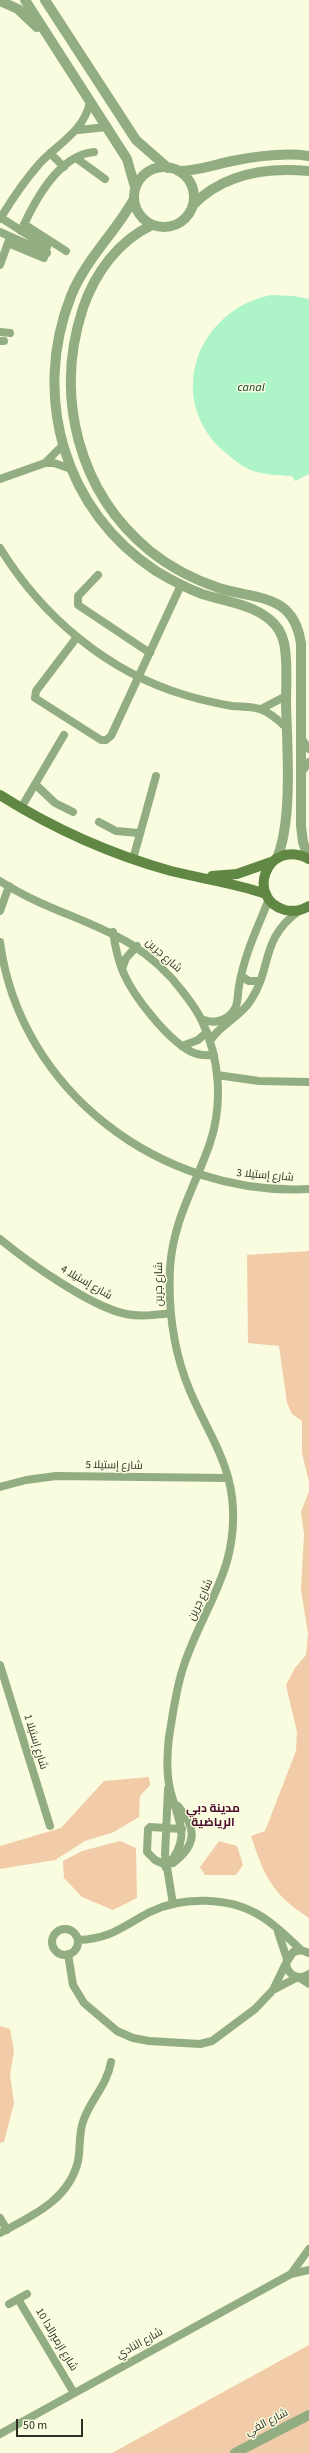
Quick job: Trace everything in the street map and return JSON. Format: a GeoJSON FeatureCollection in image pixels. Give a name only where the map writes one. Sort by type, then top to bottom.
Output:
{"type":"FeatureCollection","features":[{"type":"Feature","properties":{"kind":"main road"},"geometry":{"type":"LineString","coordinates":[[0,795],[77,838],[133,859],[192,876],[241,886],[267,896],[280,908],[294,911],[305,908]]}},
{"type":"Feature","properties":{"kind":"main road"},"geometry":{"type":"LineString","coordinates":[[192,876],[237,874],[293,853],[309,859]]}},
{"type":"Feature","properties":{"kind":"main road"},"geometry":{"type":"LineString","coordinates":[[267,896],[264,877],[274,860]]}},
{"type":"Feature","properties":{"kind":"street"},"geometry":{"type":"LineString","coordinates":[[25,0],[45,35],[107,127],[131,168],[136,187]]}},
{"type":"Feature","properties":{"kind":"street"},"geometry":{"type":"LineString","coordinates":[[45,0],[136,140],[173,169],[186,177],[191,185],[194,195],[193,205],[189,214],[173,226],[152,225],[132,236],[111,257],[91,287],[78,324],[72,353],[70,389],[75,432],[88,471],[108,507],[121,523],[151,551],[174,567],[204,582],[232,592],[265,598],[289,613],[295,624],[301,644],[301,834],[309,859]]}},
{"type":"Feature","properties":{"kind":"street"},"geometry":{"type":"LineString","coordinates":[[54,0],[58,22]]}},
{"type":"Feature","properties":{"kind":"street"},"geometry":{"type":"LineString","coordinates":[[0,1],[18,9],[45,35]]}},
{"type":"Feature","properties":{"kind":"street"},"geometry":{"type":"LineString","coordinates":[[66,251],[0,218],[13,197],[50,153],[78,130],[84,122],[90,102]]}},
{"type":"Feature","properties":{"kind":"street"},"geometry":{"type":"LineString","coordinates":[[78,130],[107,127]]}},
{"type":"Feature","properties":{"kind":"street"},"geometry":{"type":"LineString","coordinates":[[22,228],[39,197],[64,167],[76,158],[94,152]]}},
{"type":"Feature","properties":{"kind":"street"},"geometry":{"type":"LineString","coordinates":[[50,153],[64,167]]}},
{"type":"Feature","properties":{"kind":"street"},"geometry":{"type":"LineString","coordinates":[[274,860],[285,827],[287,728],[284,645],[275,624],[255,610],[181,585],[138,559],[109,532],[87,502],[71,469],[63,445],[54,395],[57,344],[63,320],[81,276],[134,199],[139,180],[152,170],[203,169],[252,157],[279,154],[309,156]]}},
{"type":"Feature","properties":{"kind":"street"},"geometry":{"type":"LineString","coordinates":[[76,158],[105,179]]}},
{"type":"Feature","properties":{"kind":"street"},"geometry":{"type":"LineString","coordinates":[[193,205],[221,182],[245,174],[270,170],[309,171]]}},
{"type":"Feature","properties":{"kind":"street"},"geometry":{"type":"LineString","coordinates":[[134,199],[139,215],[152,225]]}},
{"type":"Feature","properties":{"kind":"street"},"geometry":{"type":"LineString","coordinates":[[0,232],[9,240],[46,253],[22,228]]}},
{"type":"Feature","properties":{"kind":"street"},"geometry":{"type":"LineString","coordinates":[[0,265],[9,240]]}},
{"type":"Feature","properties":{"kind":"street"},"geometry":{"type":"LineString","coordinates":[[0,332],[10,334]]}},
{"type":"Feature","properties":{"kind":"street"},"geometry":{"type":"LineString","coordinates":[[44,463],[63,445]]}},
{"type":"Feature","properties":{"kind":"street"},"geometry":{"type":"LineString","coordinates":[[0,479],[44,463],[54,463],[71,469]]}},
{"type":"Feature","properties":{"kind":"street"},"geometry":{"type":"LineString","coordinates":[[0,548],[27,587],[77,637],[113,663],[139,677],[190,697],[232,706],[261,709],[287,728]]}},
{"type":"Feature","properties":{"kind":"street"},"geometry":{"type":"LineString","coordinates":[[98,575],[78,596],[78,605],[150,654]]}},
{"type":"Feature","properties":{"kind":"street"},"geometry":{"type":"LineString","coordinates":[[77,637],[36,691],[35,696],[38,701],[101,740],[106,740],[111,736],[181,585]]}},
{"type":"Feature","properties":{"kind":"street"},"geometry":{"type":"LineString","coordinates":[[261,709],[286,696]]}},
{"type":"Feature","properties":{"kind":"street"},"geometry":{"type":"LineString","coordinates":[[21,808],[64,735]]}},
{"type":"Feature","properties":{"kind":"street"},"geometry":{"type":"LineString","coordinates":[[301,738],[309,749]]}},
{"type":"Feature","properties":{"kind":"street"},"geometry":{"type":"LineString","coordinates":[[300,774],[309,762]]}},
{"type":"Feature","properties":{"kind":"street"},"geometry":{"type":"LineString","coordinates":[[133,859],[156,776]]}},
{"type":"Feature","properties":{"kind":"street"},"geometry":{"type":"LineString","coordinates":[[35,784],[55,803],[73,812]]}},
{"type":"Feature","properties":{"kind":"street"},"geometry":{"type":"LineString","coordinates":[[99,822],[116,831],[139,833]]}},
{"type":"Feature","properties":{"kind":"street","name":"شارع جرين"},"geometry":{"type":"LineString","coordinates":[[0,881],[46,905],[113,932],[137,946],[159,964],[176,983],[201,1019],[207,1032],[214,1056],[217,1075],[218,1103],[214,1130],[182,1208],[173,1242],[170,1276],[171,1313],[176,1350],[181,1369],[191,1393],[216,1441],[228,1478],[233,1511],[228,1563],[187,1657],[175,1696],[168,1751],[169,1786],[165,1828],[166,1866],[173,1904]]}},
{"type":"Feature","properties":{"kind":"street"},"geometry":{"type":"LineString","coordinates":[[0,911],[9,886]]}},
{"type":"Feature","properties":{"kind":"street"},"geometry":{"type":"LineString","coordinates":[[201,1019],[214,1022],[221,1020],[232,1012],[238,1000],[241,976],[249,946],[267,896]]}},
{"type":"Feature","properties":{"kind":"street"},"geometry":{"type":"LineString","coordinates":[[210,1041],[216,1032],[248,1005],[260,981],[269,947],[278,931],[287,919],[305,908]]}},
{"type":"Feature","properties":{"kind":"street"},"geometry":{"type":"LineString","coordinates":[[113,932],[122,968],[140,999],[171,1036],[182,1046],[197,1054],[214,1056]]}},
{"type":"Feature","properties":{"kind":"street","name":"شارع إستيلا 3"},"geometry":{"type":"LineString","coordinates":[[0,942],[8,976],[21,1014],[40,1049],[62,1081],[87,1108],[128,1140],[162,1161],[197,1174],[253,1188],[309,1189]]}},
{"type":"Feature","properties":{"kind":"street"},"geometry":{"type":"LineString","coordinates":[[122,968],[126,958],[137,946]]}},
{"type":"Feature","properties":{"kind":"street"},"geometry":{"type":"LineString","coordinates":[[241,976],[249,981],[260,981]]}},
{"type":"Feature","properties":{"kind":"street"},"geometry":{"type":"LineString","coordinates":[[182,1046],[198,1040],[207,1032]]}},
{"type":"Feature","properties":{"kind":"street"},"geometry":{"type":"LineString","coordinates":[[217,1075],[260,1081],[309,1082]]}},
{"type":"Feature","properties":{"kind":"street","name":"شارع إستيلا 4"},"geometry":{"type":"LineString","coordinates":[[0,1239],[40,1269],[113,1310],[136,1316],[171,1313]]}},
{"type":"Feature","properties":{"kind":"street","name":"شارع إستيلا 5"},"geometry":{"type":"LineString","coordinates":[[0,1487],[26,1480],[56,1476],[228,1478]]}},
{"type":"Feature","properties":{"kind":"street","name":"شارع إستيلا 1"},"geometry":{"type":"LineString","coordinates":[[0,1665],[50,1826]]}},
{"type":"Feature","properties":{"kind":"street","name":"شارع جرين"},"geometry":{"type":"LineString","coordinates":[[166,1866],[180,1848],[182,1829],[169,1786]]}},
{"type":"Feature","properties":{"kind":"street"},"geometry":{"type":"LineString","coordinates":[[173,1800],[190,1824],[192,1839],[185,1854],[166,1866],[150,1857],[147,1852],[148,1829],[150,1827],[182,1829]]}},
{"type":"Feature","properties":{"kind":"street"},"geometry":{"type":"LineString","coordinates":[[78,1940],[112,1935],[151,1912],[173,1904],[206,1902],[236,1905],[258,1914],[305,1952]]}},
{"type":"Feature","properties":{"kind":"street"},"geometry":{"type":"LineString","coordinates":[[276,1928],[284,1942],[286,1961],[291,1974],[309,1984]]}},
{"type":"Feature","properties":{"kind":"street"},"geometry":{"type":"LineString","coordinates":[[68,1929],[73,1931],[78,1940],[76,1949],[68,1954],[62,1954],[54,1948],[53,1939],[55,1934],[61,1930],[68,1929]]}},
{"type":"Feature","properties":{"kind":"street"},"geometry":{"type":"LineString","coordinates":[[273,1990],[286,1961],[293,1952],[305,1952]]}},
{"type":"Feature","properties":{"kind":"street"},"geometry":{"type":"LineString","coordinates":[[68,1954],[73,1985],[84,2003],[117,2031],[141,2040],[193,2044],[212,2041],[255,2009],[273,1990],[298,1977],[309,1974]]}},
{"type":"Feature","properties":{"kind":"street"},"geometry":{"type":"LineString","coordinates":[[0,2218],[3,2232],[43,2209],[58,2198],[68,2184],[78,2160],[83,2121],[106,2082],[111,2062]]}},
{"type":"Feature","properties":{"kind":"street","name":"شارع النادي"},"geometry":{"type":"LineString","coordinates":[[291,2274],[300,2264],[309,2249]]}},
{"type":"Feature","properties":{"kind":"street"},"geometry":{"type":"LineString","coordinates":[[300,2264],[309,2254]]}},
{"type":"Feature","properties":{"kind":"street","name":"شارع النادي"},"geometry":{"type":"LineString","coordinates":[[0,2434],[291,2274],[309,2270]]}},
{"type":"Feature","properties":{"kind":"street"},"geometry":{"type":"LineString","coordinates":[[10,2304],[27,2294]]}},
{"type":"Feature","properties":{"kind":"street","name":"شارع ازميرالدا 10"},"geometry":{"type":"LineString","coordinates":[[18,2299],[74,2393]]}},
{"type":"Feature","properties":{"kind":"street","name":"شارع الفي"},"geometry":{"type":"LineString","coordinates":[[235,2453],[309,2415]]}},
{"type":"Feature","properties":{"kind":"shaded area"},"geometry":{"type":"Polygon","coordinates":[[[309,1251],[309,1482],[302,1453],[302,1421],[292,1414],[287,1403],[279,1346],[248,1343],[247,1255],[309,1251]]]}},
{"type":"Feature","properties":{"kind":"shaded area"},"geometry":{"type":"Polygon","coordinates":[[[309,1491],[309,1918],[286,1901],[271,1883],[260,1862],[251,1836],[265,1831],[296,1751],[297,1732],[286,1685],[295,1668],[306,1655],[308,1633],[301,1590],[304,1534],[301,1512],[309,1491]]]}},
{"type":"Feature","properties":{"kind":"shaded area"},"geometry":{"type":"Polygon","coordinates":[[[149,1777],[150,1785],[140,1796],[139,1817],[114,1832],[85,1841],[55,1860],[0,1869],[0,1846],[61,1828],[104,1781],[149,1777]]]}},
{"type":"Feature","properties":{"kind":"shaded area"},"geometry":{"type":"Polygon","coordinates":[[[120,1841],[136,1848],[137,1898],[113,1910],[82,1897],[64,1878],[63,1861],[82,1851],[120,1841]]]}},
{"type":"Feature","properties":{"kind":"shaded area"},"geometry":{"type":"Polygon","coordinates":[[[219,1841],[237,1846],[243,1865],[236,1875],[205,1875],[200,1867],[219,1841]]]}},
{"type":"Feature","properties":{"kind":"shaded area"},"geometry":{"type":"Polygon","coordinates":[[[0,2026],[10,2029],[14,2051],[10,2075],[14,2103],[4,2142],[0,2143],[0,2026]]]}},
{"type":"Feature","properties":{"kind":"shaded area"},"geometry":{"type":"Polygon","coordinates":[[[309,2345],[309,2453],[112,2453],[309,2345]]]}},
{"type":"Feature","properties":{"kind":"water","name":"canal"},"geometry":{"type":"Polygon","coordinates":[[[271,295],[294,296],[309,299],[309,474],[295,481],[292,476],[253,471],[239,464],[227,454],[208,433],[196,410],[193,385],[196,361],[207,339],[223,319],[244,304],[271,295]]]}},
{"type":"Feature","properties":{"kind":"district","name":"مدينة دبي الرياضية"},"geometry":{"type":"Point","coordinates":[213,1816]}}]}
